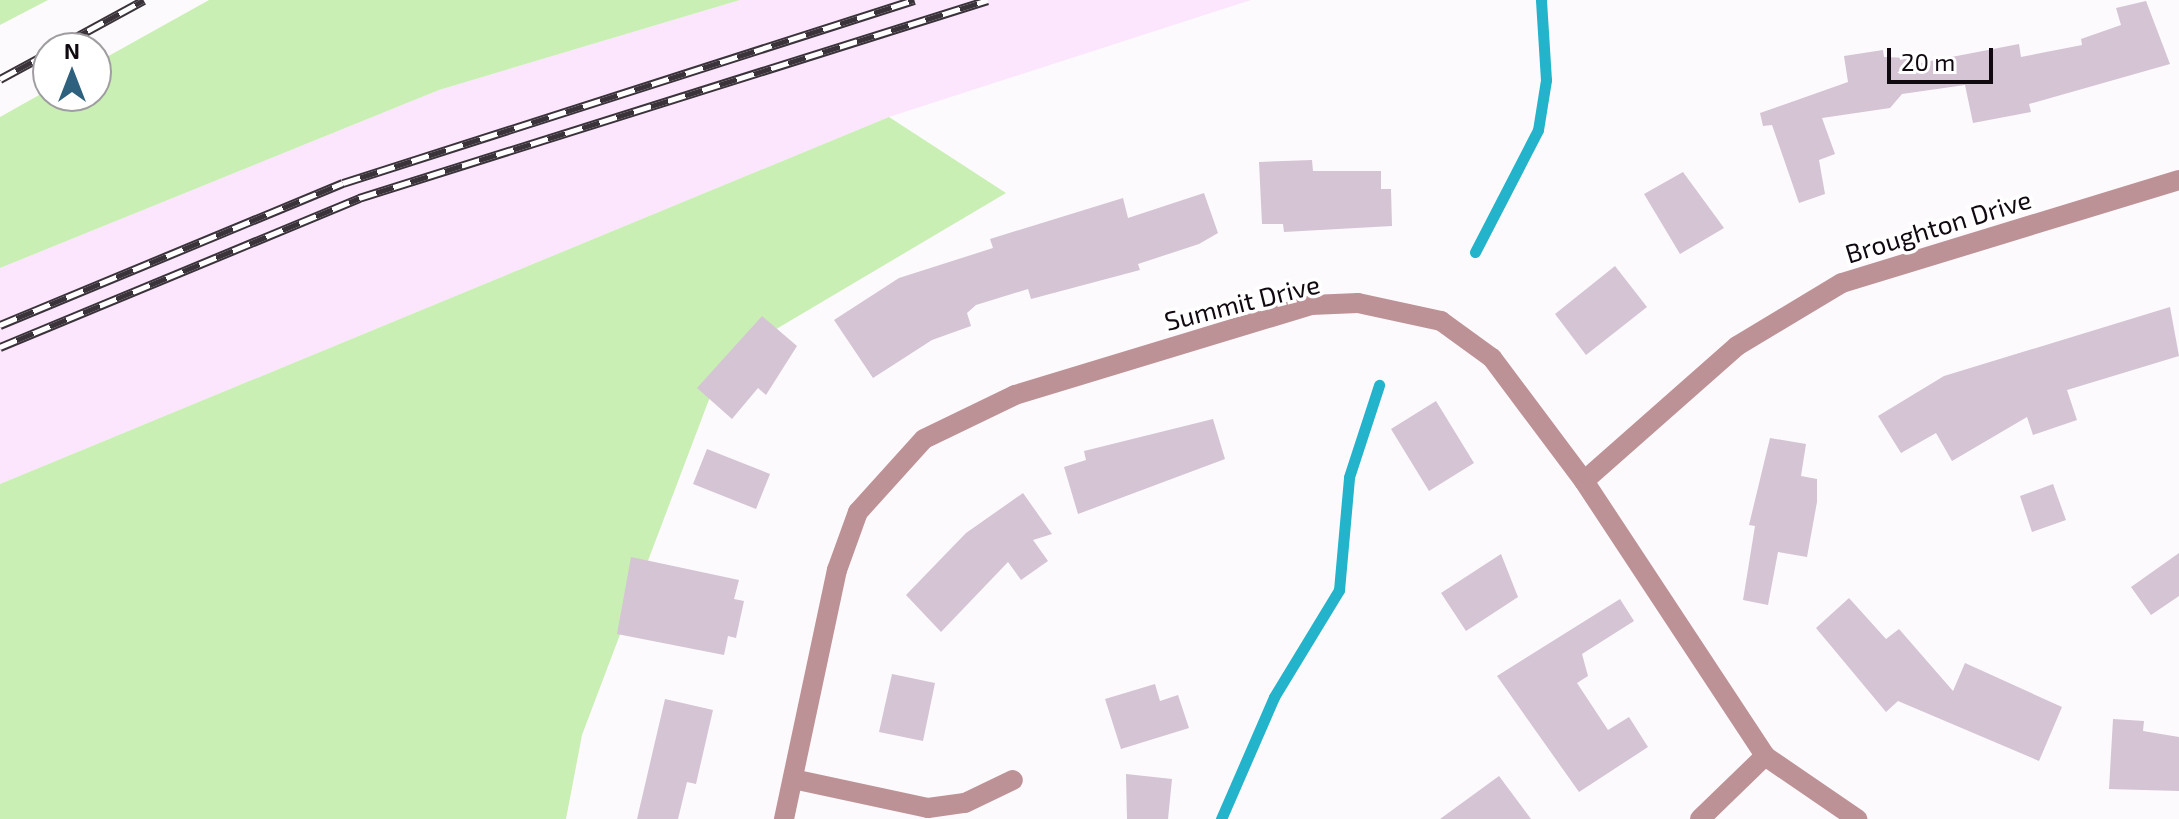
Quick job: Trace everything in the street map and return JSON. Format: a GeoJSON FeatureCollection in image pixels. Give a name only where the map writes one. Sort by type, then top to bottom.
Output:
{"type":"FeatureCollection","features":[{"type":"Feature","properties":{"kind":"street","name":"Broughton Drive"},"geometry":{"type":"LineString","coordinates":[[1584,481],[1737,346],[1842,283],[2179,180]]}},
{"type":"Feature","properties":{"kind":"street","name":"Summit Drive"},"geometry":{"type":"LineString","coordinates":[[784,819],[837,570],[858,512],[924,439],[1015,395],[1311,305],[1407,310],[1441,321],[1492,358],[1584,481],[1765,756],[1857,819]]}},
{"type":"Feature","properties":{"kind":"street"},"geometry":{"type":"LineString","coordinates":[[1700,819],[1765,756]]}},
{"type":"Feature","properties":{"kind":"street"},"geometry":{"type":"LineString","coordinates":[[793,779],[928,808],[965,803],[1013,780]]}},
{"type":"Feature","properties":{"kind":"shaded area"},"geometry":{"type":"Polygon","coordinates":[[[740,0],[1251,0],[889,117],[0,484],[0,268],[439,90],[740,0]]]}},
{"type":"Feature","properties":{"kind":"green space"},"geometry":{"type":"Polygon","coordinates":[[[0,0],[48,0],[0,25],[0,0]]]}},
{"type":"Feature","properties":{"kind":"green space"},"geometry":{"type":"Polygon","coordinates":[[[209,0],[740,0],[439,90],[0,268],[0,117],[32,99],[32,112],[112,112],[112,54],[209,0]]]}},
{"type":"Feature","properties":{"kind":"green space"},"geometry":{"type":"Polygon","coordinates":[[[889,117],[1006,193],[724,360],[582,735],[566,819],[0,819],[0,484],[889,117]]]}},
{"type":"Feature","properties":{"kind":"building"},"geometry":{"type":"Polygon","coordinates":[[[2146,1],[2170,64],[2029,104],[2031,112],[1973,123],[1965,85],[1902,94],[1890,108],[1822,118],[1835,154],[1819,160],[1825,194],[1799,203],[1772,125],[1763,126],[1760,113],[1848,82],[1844,56],[1883,50],[1884,57],[1909,58],[1910,65],[2019,44],[2021,57],[2082,45],[2081,39],[2121,25],[2116,8],[2146,1]]]}},
{"type":"Feature","properties":{"kind":"building"},"geometry":{"type":"Polygon","coordinates":[[[1312,160],[1313,171],[1381,171],[1381,189],[1391,189],[1392,226],[1284,232],[1283,224],[1262,224],[1259,162],[1312,160]]]}},
{"type":"Feature","properties":{"kind":"building"},"geometry":{"type":"Polygon","coordinates":[[[1683,172],[1724,228],[1680,254],[1644,194],[1683,172]]]}},
{"type":"Feature","properties":{"kind":"building"},"geometry":{"type":"Polygon","coordinates":[[[1204,193],[1218,233],[1199,244],[1138,264],[1140,270],[1031,299],[1028,289],[976,305],[967,313],[971,326],[932,340],[873,378],[834,320],[899,278],[993,248],[990,239],[1123,198],[1128,218],[1204,193]]]}},
{"type":"Feature","properties":{"kind":"building"},"geometry":{"type":"Polygon","coordinates":[[[1615,266],[1647,307],[1586,355],[1555,314],[1615,266]]]}},
{"type":"Feature","properties":{"kind":"building"},"geometry":{"type":"Polygon","coordinates":[[[2170,307],[2179,356],[2067,390],[2077,420],[2033,435],[2027,417],[1952,461],[1936,433],[1901,453],[1878,416],[1944,376],[2170,307]]]}},
{"type":"Feature","properties":{"kind":"building"},"geometry":{"type":"Polygon","coordinates":[[[762,316],[797,346],[766,395],[758,388],[732,419],[697,388],[762,316]]]}},
{"type":"Feature","properties":{"kind":"building"},"geometry":{"type":"Polygon","coordinates":[[[1436,401],[1474,463],[1429,491],[1391,429],[1436,401]]]}},
{"type":"Feature","properties":{"kind":"building"},"geometry":{"type":"Polygon","coordinates":[[[1213,419],[1225,459],[1078,514],[1064,467],[1086,460],[1084,451],[1213,419]]]}},
{"type":"Feature","properties":{"kind":"building"},"geometry":{"type":"Polygon","coordinates":[[[1770,438],[1806,444],[1801,476],[1817,479],[1817,502],[1807,557],[1778,552],[1768,605],[1743,600],[1755,526],[1749,525],[1770,438]]]}},
{"type":"Feature","properties":{"kind":"building"},"geometry":{"type":"Polygon","coordinates":[[[707,449],[770,474],[756,509],[693,484],[707,449]]]}},
{"type":"Feature","properties":{"kind":"building"},"geometry":{"type":"Polygon","coordinates":[[[2053,484],[2066,520],[2032,532],[2020,496],[2053,484]]]}},
{"type":"Feature","properties":{"kind":"building"},"geometry":{"type":"Polygon","coordinates":[[[1023,493],[1052,534],[1033,540],[1048,561],[1021,580],[1008,562],[941,632],[906,595],[966,533],[1023,493]]]}},
{"type":"Feature","properties":{"kind":"building"},"geometry":{"type":"Polygon","coordinates":[[[2179,553],[2179,596],[2151,615],[2131,587],[2179,553]]]}},
{"type":"Feature","properties":{"kind":"building"},"geometry":{"type":"Polygon","coordinates":[[[1501,554],[1518,597],[1466,631],[1441,593],[1501,554]]]}},
{"type":"Feature","properties":{"kind":"building"},"geometry":{"type":"Polygon","coordinates":[[[631,557],[739,580],[734,599],[744,601],[736,638],[728,636],[724,655],[617,634],[631,557]]]}},
{"type":"Feature","properties":{"kind":"building"},"geometry":{"type":"Polygon","coordinates":[[[1849,598],[1886,639],[1899,629],[1953,691],[1965,663],[2062,707],[2039,761],[1898,701],[1886,712],[1816,628],[1849,598]]]}},
{"type":"Feature","properties":{"kind":"building"},"geometry":{"type":"Polygon","coordinates":[[[1620,599],[1634,621],[1582,654],[1588,676],[1577,683],[1608,730],[1629,717],[1648,747],[1579,792],[1497,676],[1620,599]]]}},
{"type":"Feature","properties":{"kind":"building"},"geometry":{"type":"Polygon","coordinates":[[[892,674],[935,683],[923,741],[879,732],[892,674]]]}},
{"type":"Feature","properties":{"kind":"building"},"geometry":{"type":"Polygon","coordinates":[[[1155,684],[1160,701],[1178,695],[1189,728],[1121,749],[1105,699],[1155,684]]]}},
{"type":"Feature","properties":{"kind":"building"},"geometry":{"type":"Polygon","coordinates":[[[665,699],[713,710],[696,784],[687,782],[678,819],[637,819],[665,699]]]}},
{"type":"Feature","properties":{"kind":"building"},"geometry":{"type":"Polygon","coordinates":[[[2113,719],[2144,721],[2143,731],[2179,737],[2179,791],[2109,789],[2113,719]]]}},
{"type":"Feature","properties":{"kind":"building"},"geometry":{"type":"Polygon","coordinates":[[[1126,774],[1172,779],[1168,819],[1127,819],[1126,774]]]}},
{"type":"Feature","properties":{"kind":"building"},"geometry":{"type":"Polygon","coordinates":[[[1499,776],[1531,819],[1440,819],[1499,776]]]}},
{"type":"Feature","properties":{"kind":"waterway"},"geometry":{"type":"LineString","coordinates":[[1475,252],[1538,130],[1546,80],[1541,0]]}},
{"type":"Feature","properties":{"kind":"waterway"},"geometry":{"type":"LineString","coordinates":[[1221,819],[1274,697],[1339,590],[1349,477],[1379,385]]}},
{"type":"Feature","properties":{"kind":"railway"},"geometry":{"type":"LineString","coordinates":[[85,32],[144,0]]}},
{"type":"Feature","properties":{"kind":"railway"},"geometry":{"type":"LineString","coordinates":[[0,325],[343,183],[914,0]]}},
{"type":"Feature","properties":{"kind":"railway"},"geometry":{"type":"LineString","coordinates":[[0,347],[359,198],[988,0]]}},
{"type":"Feature","properties":{"kind":"railway"},"geometry":{"type":"LineString","coordinates":[[0,79],[32,62]]}}]}
